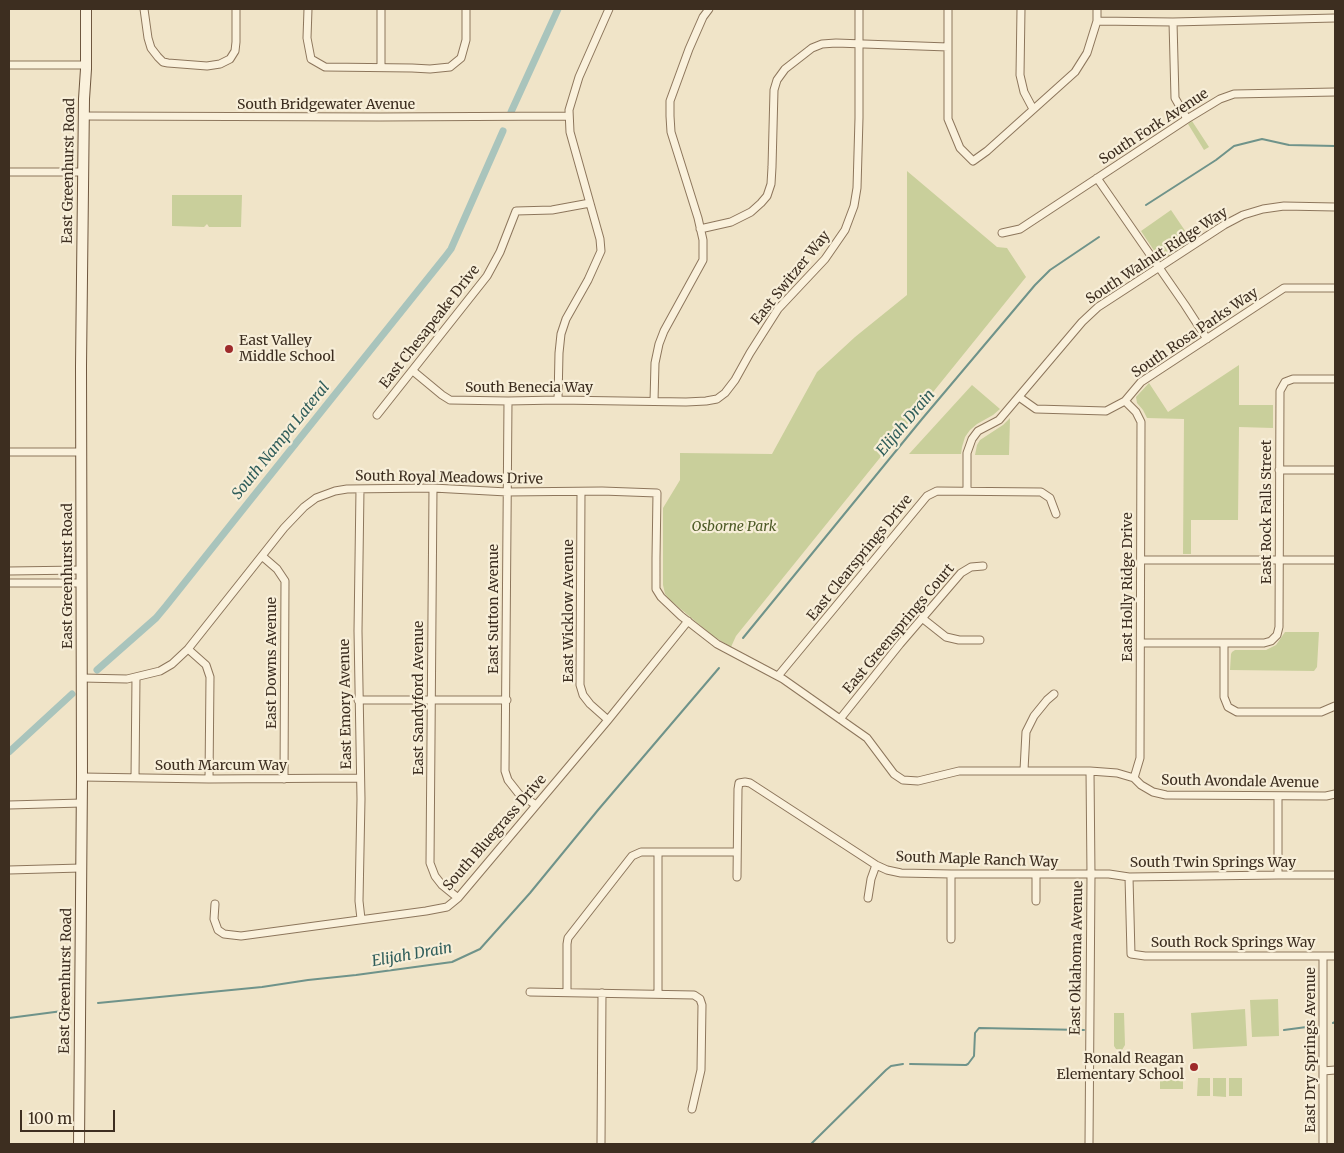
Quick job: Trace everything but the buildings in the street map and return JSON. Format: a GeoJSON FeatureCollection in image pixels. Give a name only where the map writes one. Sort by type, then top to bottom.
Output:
{"type":"FeatureCollection","features":[{"type":"Feature","properties":{"kind":"main road","name":"East Greenhurst Road"},"geometry":{"type":"LineString","coordinates":[[79,1144],[82,803],[81,452],[83,116],[86,64],[86,9]]}},
{"type":"Feature","properties":{"kind":"street"},"geometry":{"type":"LineString","coordinates":[[144,9],[148,38],[151,48],[158,58],[163,62],[208,66],[220,64],[230,59],[235,51],[236,9]]}},
{"type":"Feature","properties":{"kind":"street"},"geometry":{"type":"LineString","coordinates":[[308,9],[307,38],[311,59],[325,67],[430,69],[450,67],[461,58],[466,40],[466,9]]}},
{"type":"Feature","properties":{"kind":"street"},"geometry":{"type":"LineString","coordinates":[[381,9],[381,67]]}},
{"type":"Feature","properties":{"kind":"street"},"geometry":{"type":"LineString","coordinates":[[558,400],[558,353],[561,334],[566,319],[588,280],[601,251],[600,239],[570,132],[569,110],[579,76],[609,9]]}},
{"type":"Feature","properties":{"kind":"street"},"geometry":{"type":"LineString","coordinates":[[654,402],[659,344],[664,331],[703,260],[703,240],[671,132],[670,101],[689,49],[709,9]]}},
{"type":"Feature","properties":{"kind":"street","name":"East Switzer Way"},"geometry":{"type":"LineString","coordinates":[[654,402],[706,401],[717,399],[725,393],[735,380],[778,309],[825,259],[845,230],[854,206],[857,188],[859,9]]}},
{"type":"Feature","properties":{"kind":"street"},"geometry":{"type":"LineString","coordinates":[[948,9],[948,119],[960,148],[973,161],[987,151],[1075,72],[1087,53],[1097,21],[1097,9]]}},
{"type":"Feature","properties":{"kind":"street"},"geometry":{"type":"LineString","coordinates":[[1021,9],[1020,75],[1024,92],[1033,109]]}},
{"type":"Feature","properties":{"kind":"street"},"geometry":{"type":"LineString","coordinates":[[1097,21],[1173,22],[1335,18]]}},
{"type":"Feature","properties":{"kind":"street"},"geometry":{"type":"LineString","coordinates":[[1173,22],[1175,98],[1187,119]]}},
{"type":"Feature","properties":{"kind":"street"},"geometry":{"type":"LineString","coordinates":[[700,229],[731,222],[751,212],[767,196],[771,184],[774,90],[777,80],[785,69],[812,48],[822,44],[859,43],[948,46]]}},
{"type":"Feature","properties":{"kind":"street"},"geometry":{"type":"LineString","coordinates":[[9,64],[86,64]]}},
{"type":"Feature","properties":{"kind":"street","name":"South Fork Avenue"},"geometry":{"type":"LineString","coordinates":[[1002,233],[1020,229],[1220,99],[1234,94],[1335,92]]}},
{"type":"Feature","properties":{"kind":"street","name":"South Bridgewater Avenue"},"geometry":{"type":"LineString","coordinates":[[83,116],[380,118],[569,116]]}},
{"type":"Feature","properties":{"kind":"street"},"geometry":{"type":"LineString","coordinates":[[9,172],[83,172]]}},
{"type":"Feature","properties":{"kind":"street"},"geometry":{"type":"LineString","coordinates":[[1097,178],[1185,305],[1206,339]]}},
{"type":"Feature","properties":{"kind":"street","name":"East Chesapeake Drive"},"geometry":{"type":"LineString","coordinates":[[377,415],[487,276],[500,252],[516,211],[552,210],[590,203]]}},
{"type":"Feature","properties":{"kind":"street","name":"South Walnut Ridge Way"},"geometry":{"type":"LineString","coordinates":[[967,491],[967,453],[972,439],[978,431],[999,420],[1082,322],[1098,307],[1224,224],[1243,215],[1263,209],[1284,206],[1335,207]]}},
{"type":"Feature","properties":{"kind":"street","name":"South Rosa Parks Way"},"geometry":{"type":"LineString","coordinates":[[1019,397],[1036,410],[1106,411],[1125,401],[1141,382],[1284,288],[1335,288]]}},
{"type":"Feature","properties":{"kind":"street","name":"South Benecia Way"},"geometry":{"type":"LineString","coordinates":[[413,371],[450,400],[654,402]]}},
{"type":"Feature","properties":{"kind":"street","name":"East Rock Falls Street"},"geometry":{"type":"LineString","coordinates":[[1224,643],[1264,643],[1271,641],[1277,635],[1279,627],[1280,391],[1284,382],[1293,378],[1335,379]]}},
{"type":"Feature","properties":{"kind":"street","name":"East Sutton Avenue"},"geometry":{"type":"LineString","coordinates":[[508,401],[505,771],[508,780],[519,794],[536,805]]}},
{"type":"Feature","properties":{"kind":"street","name":"East Holly Ridge Drive"},"geometry":{"type":"LineString","coordinates":[[1125,401],[1136,412],[1141,422],[1140,758],[1134,778]]}},
{"type":"Feature","properties":{"kind":"street"},"geometry":{"type":"LineString","coordinates":[[9,452],[81,452]]}},
{"type":"Feature","properties":{"kind":"street"},"geometry":{"type":"LineString","coordinates":[[1279,470],[1335,470]]}},
{"type":"Feature","properties":{"kind":"street","name":"South Royal Meadows Drive"},"geometry":{"type":"LineString","coordinates":[[82,678],[127,679],[160,671],[172,664],[188,649],[284,528],[316,498],[341,490],[360,489],[433,488],[508,492],[657,492]]}},
{"type":"Feature","properties":{"kind":"street","name":"East Sandyford Avenue"},"geometry":{"type":"LineString","coordinates":[[433,488],[430,863],[435,876],[442,885],[458,898]]}},
{"type":"Feature","properties":{"kind":"street","name":"East Emory Avenue"},"geometry":{"type":"LineString","coordinates":[[360,489],[358,700],[361,799],[359,901],[361,919]]}},
{"type":"Feature","properties":{"kind":"street","name":"East Wicklow Avenue"},"geometry":{"type":"LineString","coordinates":[[581,492],[580,685],[583,695],[590,704],[608,720]]}},
{"type":"Feature","properties":{"kind":"street","name":"South Avondale Avenue"},"geometry":{"type":"LineString","coordinates":[[657,492],[656,589],[661,597],[717,644],[778,676],[867,738],[894,774],[904,780],[918,781],[959,771],[1090,771],[1117,773],[1134,778],[1142,786],[1166,795],[1326,796],[1335,794]]}},
{"type":"Feature","properties":{"kind":"street","name":"East Clearsprings Drive"},"geometry":{"type":"LineString","coordinates":[[778,676],[927,496],[936,492],[1041,492],[1050,498],[1056,514]]}},
{"type":"Feature","properties":{"kind":"street","name":"East Downs Avenue"},"geometry":{"type":"LineString","coordinates":[[262,556],[277,569],[285,581],[284,779]]}},
{"type":"Feature","properties":{"kind":"street"},"geometry":{"type":"LineString","coordinates":[[1141,560],[1335,560]]}},
{"type":"Feature","properties":{"kind":"street","name":"East Greensprings Court"},"geometry":{"type":"LineString","coordinates":[[840,719],[961,573],[971,567],[984,566]]}},
{"type":"Feature","properties":{"kind":"street"},"geometry":{"type":"LineString","coordinates":[[9,571],[81,570]]}},
{"type":"Feature","properties":{"kind":"street"},"geometry":{"type":"LineString","coordinates":[[9,583],[81,583]]}},
{"type":"Feature","properties":{"kind":"street"},"geometry":{"type":"LineString","coordinates":[[922,618],[946,637],[959,640],[980,640]]}},
{"type":"Feature","properties":{"kind":"street","name":"South Bluegrass Drive"},"geometry":{"type":"LineString","coordinates":[[216,904],[214,919],[218,930],[224,934],[241,936],[447,907],[458,898],[608,720],[688,621]]}},
{"type":"Feature","properties":{"kind":"street"},"geometry":{"type":"LineString","coordinates":[[1141,643],[1224,643],[1224,698],[1228,707],[1237,712],[1321,712],[1335,706]]}},
{"type":"Feature","properties":{"kind":"street"},"geometry":{"type":"LineString","coordinates":[[188,649],[206,665],[210,677],[209,779]]}},
{"type":"Feature","properties":{"kind":"street"},"geometry":{"type":"LineString","coordinates":[[135,778],[136,677]]}},
{"type":"Feature","properties":{"kind":"street"},"geometry":{"type":"LineString","coordinates":[[1024,770],[1026,732],[1034,716],[1054,694]]}},
{"type":"Feature","properties":{"kind":"street"},"geometry":{"type":"LineString","coordinates":[[358,700],[506,700]]}},
{"type":"Feature","properties":{"kind":"street","name":"East Oklahoma Avenue"},"geometry":{"type":"LineString","coordinates":[[1089,1144],[1090,771]]}},
{"type":"Feature","properties":{"kind":"street","name":"South Marcum Way"},"geometry":{"type":"LineString","coordinates":[[82,777],[209,779],[360,778]]}},
{"type":"Feature","properties":{"kind":"street","name":"South Maple Ranch Way"},"geometry":{"type":"LineString","coordinates":[[738,852],[738,789],[739,783],[744,782],[750,783],[876,865],[888,870],[901,873],[1091,875]]}},
{"type":"Feature","properties":{"kind":"street"},"geometry":{"type":"LineString","coordinates":[[1278,796],[1278,874]]}},
{"type":"Feature","properties":{"kind":"street"},"geometry":{"type":"LineString","coordinates":[[9,805],[82,803]]}},
{"type":"Feature","properties":{"kind":"street"},"geometry":{"type":"LineString","coordinates":[[566,992],[568,938],[632,856],[642,852],[738,852],[737,877]]}},
{"type":"Feature","properties":{"kind":"street"},"geometry":{"type":"LineString","coordinates":[[658,852],[658,994]]}},
{"type":"Feature","properties":{"kind":"street"},"geometry":{"type":"LineString","coordinates":[[868,898],[871,879],[876,865]]}},
{"type":"Feature","properties":{"kind":"street"},"geometry":{"type":"LineString","coordinates":[[9,870],[81,868]]}},
{"type":"Feature","properties":{"kind":"street"},"geometry":{"type":"LineString","coordinates":[[951,874],[951,939]]}},
{"type":"Feature","properties":{"kind":"street","name":"South Twin Springs Way"},"geometry":{"type":"LineString","coordinates":[[1091,875],[1109,874],[1129,877],[1278,874],[1335,875]]}},
{"type":"Feature","properties":{"kind":"street"},"geometry":{"type":"LineString","coordinates":[[1036,875],[1036,901]]}},
{"type":"Feature","properties":{"kind":"street","name":"South Rock Springs Way"},"geometry":{"type":"LineString","coordinates":[[1129,877],[1131,954],[1144,956],[1335,956]]}},
{"type":"Feature","properties":{"kind":"street","name":"East Dry Springs Avenue"},"geometry":{"type":"LineString","coordinates":[[1323,1144],[1324,956]]}},
{"type":"Feature","properties":{"kind":"street"},"geometry":{"type":"LineString","coordinates":[[530,992],[694,995],[700,1000],[702,1005],[701,1070],[698,1090],[692,1109]]}},
{"type":"Feature","properties":{"kind":"street"},"geometry":{"type":"LineString","coordinates":[[601,1144],[602,993]]}},
{"type":"Feature","properties":{"kind":"street"},"geometry":{"type":"LineString","coordinates":[[1323,1071],[1335,1070]]}},
{"type":"Feature","properties":{"kind":"green space"},"geometry":{"type":"Polygon","coordinates":[[[1192,121],[1209,147],[1204,150],[1188,124],[1192,121]]]}},
{"type":"Feature","properties":{"kind":"green space","name":"Osborne Park"},"geometry":{"type":"Polygon","coordinates":[[[907,171],[997,247],[1007,248],[1026,277],[736,636],[731,647],[713,636],[665,594],[663,585],[663,508],[680,480],[680,453],[772,454],[817,372],[855,337],[907,295],[907,171]]]}},
{"type":"Feature","properties":{"kind":"green space"},"geometry":{"type":"Polygon","coordinates":[[[172,195],[242,195],[241,227],[209,227],[207,224],[204,227],[172,226],[172,195]]]}},
{"type":"Feature","properties":{"kind":"green space"},"geometry":{"type":"Polygon","coordinates":[[[1171,210],[1192,241],[1165,259],[1159,258],[1141,231],[1171,210]]]}},
{"type":"Feature","properties":{"kind":"green space"},"geometry":{"type":"Polygon","coordinates":[[[1239,365],[1239,405],[1273,405],[1273,428],[1239,427],[1238,520],[1191,520],[1191,554],[1183,554],[1184,419],[1147,418],[1137,403],[1136,397],[1149,383],[1168,412],[1239,365]]]}},
{"type":"Feature","properties":{"kind":"green space"},"geometry":{"type":"Polygon","coordinates":[[[972,385],[1000,409],[970,430],[965,437],[961,454],[909,454],[972,385]]]}},
{"type":"Feature","properties":{"kind":"green space"},"geometry":{"type":"Polygon","coordinates":[[[1010,418],[1009,455],[975,455],[980,440],[1003,425],[1010,418]]]}},
{"type":"Feature","properties":{"kind":"green space"},"geometry":{"type":"Polygon","coordinates":[[[1285,632],[1319,632],[1317,667],[1314,671],[1230,670],[1232,652],[1235,650],[1266,650],[1276,645],[1285,632]]]}},
{"type":"Feature","properties":{"kind":"green space"},"geometry":{"type":"Polygon","coordinates":[[[1278,999],[1279,1036],[1252,1037],[1250,1000],[1278,999]]]}},
{"type":"Feature","properties":{"kind":"green space"},"geometry":{"type":"Polygon","coordinates":[[[1245,1009],[1247,1046],[1193,1049],[1191,1013],[1245,1009]]]}},
{"type":"Feature","properties":{"kind":"green space"},"geometry":{"type":"Polygon","coordinates":[[[1114,1013],[1124,1013],[1125,1045],[1122,1050],[1116,1049],[1114,1046],[1114,1013]]]}},
{"type":"Feature","properties":{"kind":"green space"},"geometry":{"type":"Polygon","coordinates":[[[1160,1077],[1183,1077],[1183,1089],[1160,1089],[1160,1077]]]}},
{"type":"Feature","properties":{"kind":"green space"},"geometry":{"type":"Polygon","coordinates":[[[1198,1078],[1210,1078],[1210,1096],[1197,1096],[1198,1078]]]}},
{"type":"Feature","properties":{"kind":"green space"},"geometry":{"type":"Polygon","coordinates":[[[1213,1078],[1226,1078],[1226,1097],[1213,1096],[1213,1078]]]}},
{"type":"Feature","properties":{"kind":"green space"},"geometry":{"type":"Polygon","coordinates":[[[1229,1078],[1242,1078],[1242,1096],[1229,1096],[1229,1078]]]}},
{"type":"Feature","properties":{"kind":"waterway","name":"South Nampa Lateral"},"geometry":{"type":"LineString","coordinates":[[511,112],[558,9]]}},
{"type":"Feature","properties":{"kind":"waterway","name":"South Nampa Lateral"},"geometry":{"type":"LineString","coordinates":[[97,670],[156,618],[445,257],[451,249],[503,131]]}},
{"type":"Feature","properties":{"kind":"waterway","name":"Elijah Drain"},"geometry":{"type":"LineString","coordinates":[[1146,205],[1216,160],[1234,146],[1262,139],[1289,145],[1335,146]]}},
{"type":"Feature","properties":{"kind":"waterway","name":"Elijah Drain"},"geometry":{"type":"LineString","coordinates":[[743,638],[922,419],[1035,285],[1050,270],[1099,237]]}},
{"type":"Feature","properties":{"kind":"waterway","name":"Elijah Drain"},"geometry":{"type":"LineString","coordinates":[[98,1003],[262,987],[452,962],[480,949],[530,893],[719,668]]}},
{"type":"Feature","properties":{"kind":"waterway","name":"South Nampa Lateral"},"geometry":{"type":"LineString","coordinates":[[9,752],[72,694]]}},
{"type":"Feature","properties":{"kind":"waterway","name":"Elijah Drain"},"geometry":{"type":"LineString","coordinates":[[9,1018],[70,1010]]}},
{"type":"Feature","properties":{"kind":"waterway"},"geometry":{"type":"LineString","coordinates":[[1284,1030],[1314,1026]]}},
{"type":"Feature","properties":{"kind":"waterway"},"geometry":{"type":"LineString","coordinates":[[910,1064],[968,1064],[974,1056],[975,1033],[979,1028],[1084,1030]]}},
{"type":"Feature","properties":{"kind":"waterway"},"geometry":{"type":"LineString","coordinates":[[811,1144],[886,1070],[891,1066],[903,1064]]}},
{"type":"Feature","properties":{"kind":"place","name":"East Valley Middle School"},"geometry":{"type":"Point","coordinates":[229,349]}},
{"type":"Feature","properties":{"kind":"place","name":"Ronald Reagan Elementary School"},"geometry":{"type":"Point","coordinates":[1194,1067]}}]}
